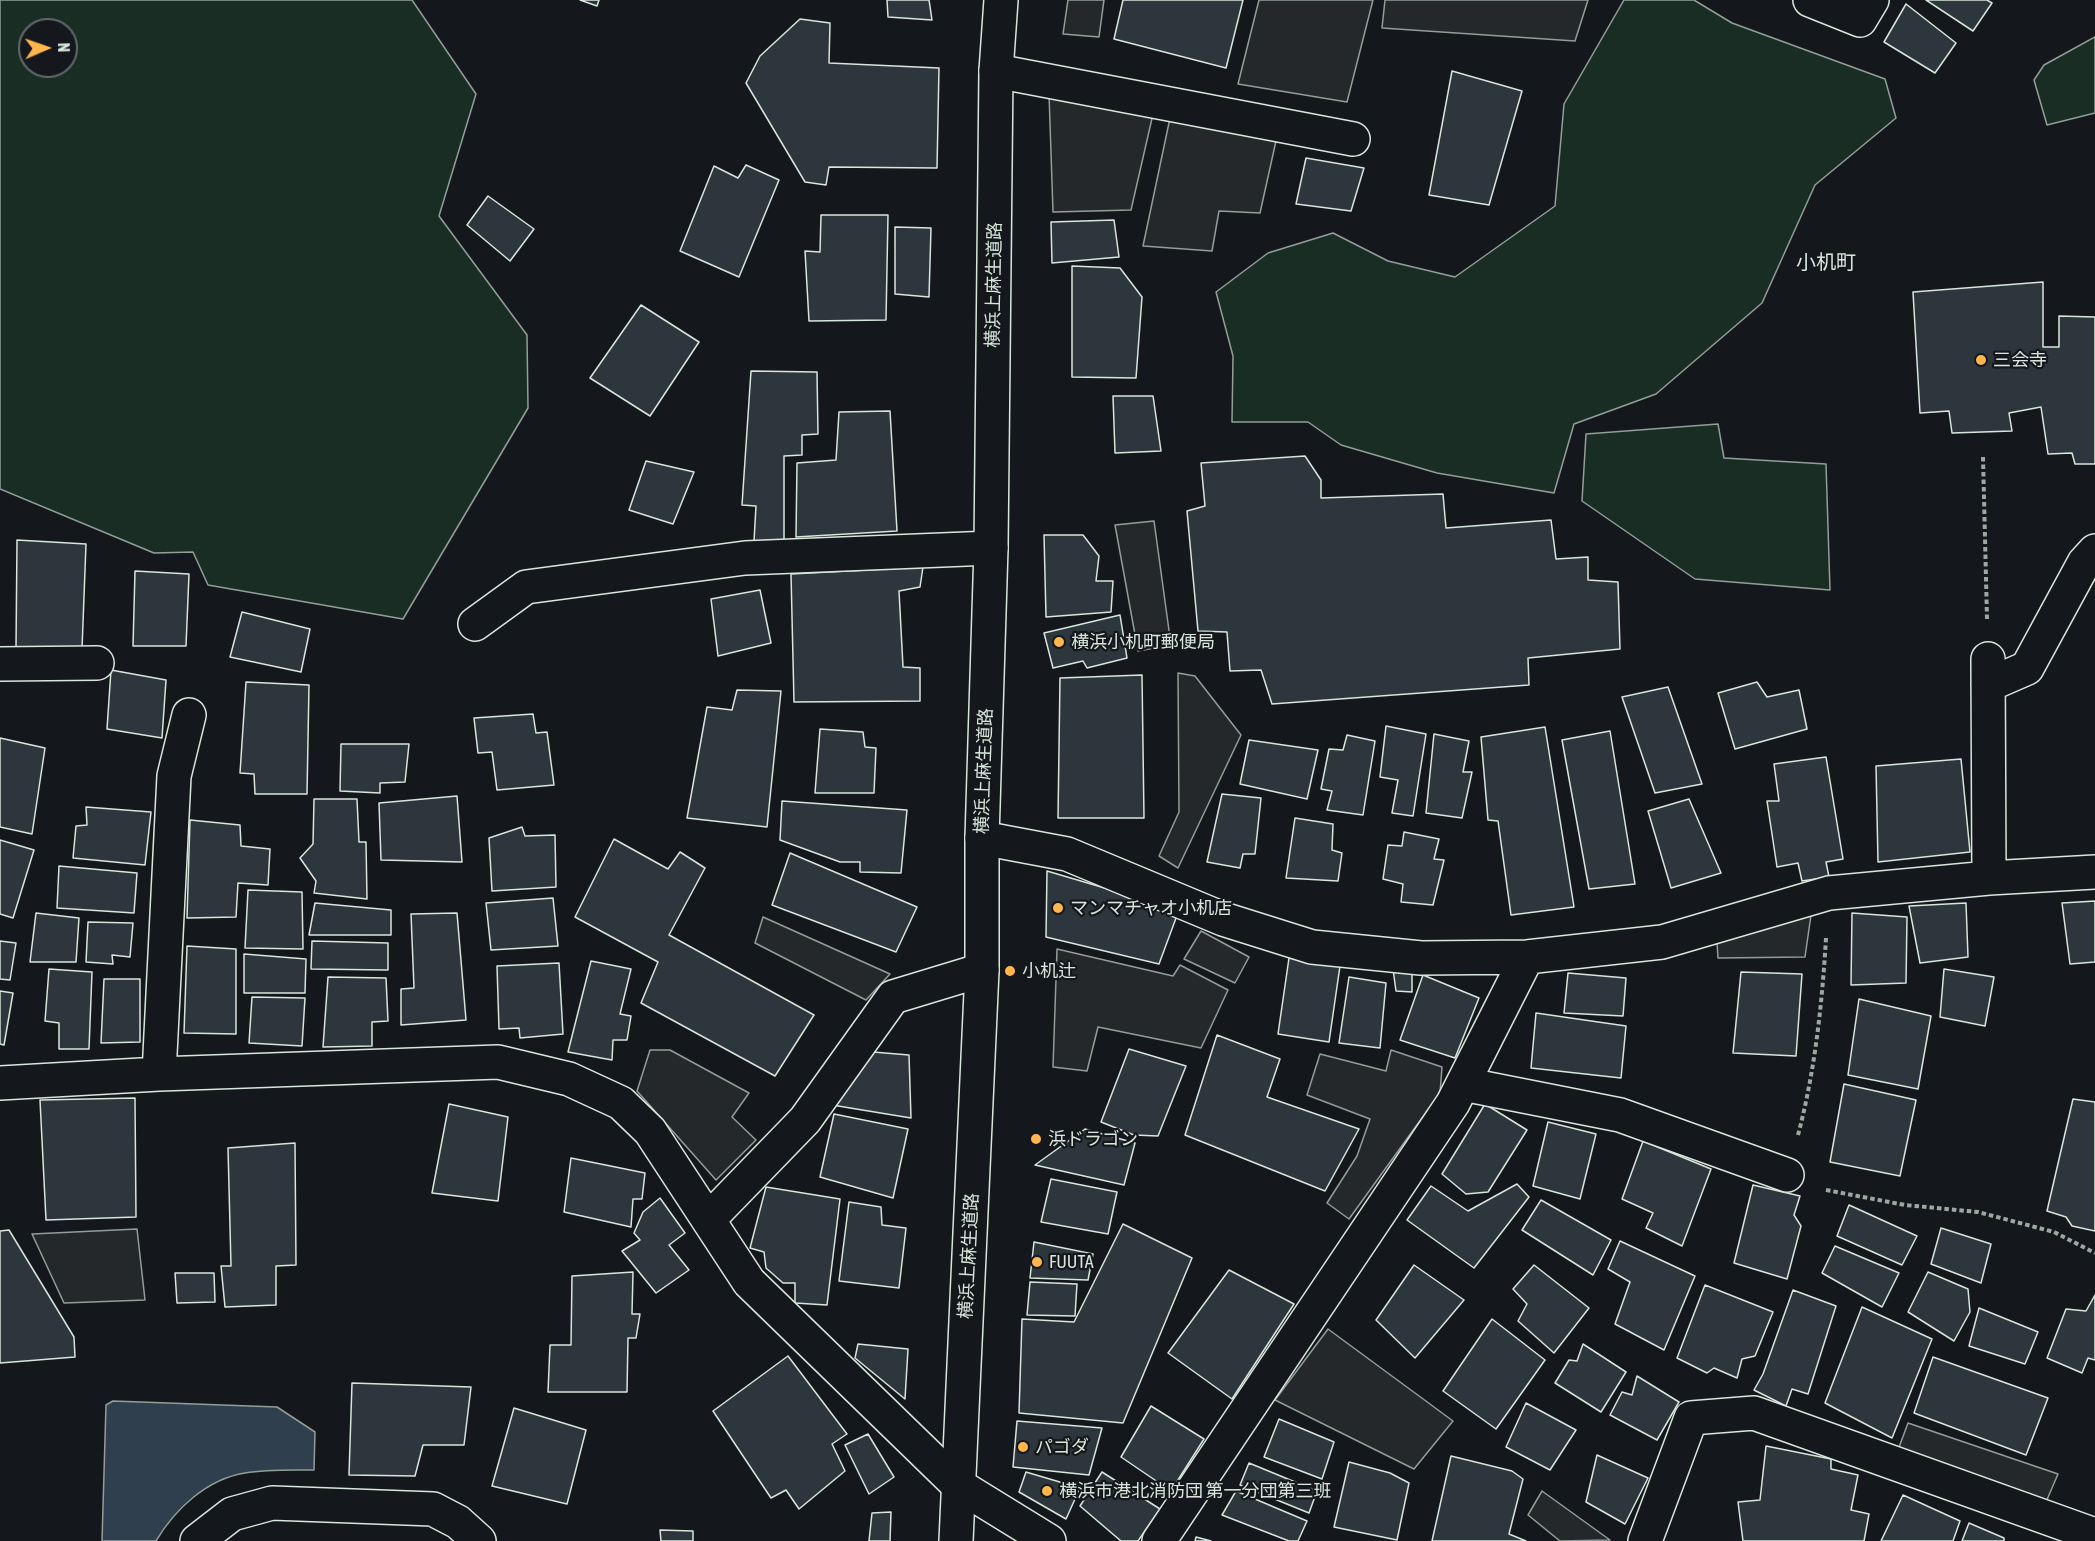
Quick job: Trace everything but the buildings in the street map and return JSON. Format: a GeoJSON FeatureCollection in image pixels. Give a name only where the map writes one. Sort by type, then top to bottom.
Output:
{"type":"FeatureCollection","features":[{"type":"Feature","properties":{"kind":"street","name":"横浜上麻生道路"},"geometry":{"type":"LineString","coordinates":[[956,1541],[982,970],[982,838],[991,548],[996,71],[1000,0]]}},
{"type":"Feature","properties":{"kind":"street"},"geometry":{"type":"LineString","coordinates":[[1810,0],[1860,20],[1872,0]]}},
{"type":"Feature","properties":{"kind":"street"},"geometry":{"type":"LineString","coordinates":[[996,71],[1353,139]]}},
{"type":"Feature","properties":{"kind":"street"},"geometry":{"type":"LineString","coordinates":[[475,624],[526,587],[745,558],[991,548]]}},
{"type":"Feature","properties":{"kind":"street"},"geometry":{"type":"LineString","coordinates":[[1989,878],[1988,672],[2027,669],[2084,563],[2095,551]]}},
{"type":"Feature","properties":{"kind":"street"},"geometry":{"type":"LineString","coordinates":[[0,664],[97,663]]}},
{"type":"Feature","properties":{"kind":"street"},"geometry":{"type":"LineString","coordinates":[[159,1074],[174,776],[189,715]]}},
{"type":"Feature","properties":{"kind":"street"},"geometry":{"type":"LineString","coordinates":[[982,838],[1067,854],[1223,919],[1312,947],[1421,958],[1527,957],[1662,942],[1829,893],[1989,878],[2095,872]]}},
{"type":"Feature","properties":{"kind":"street"},"geometry":{"type":"LineString","coordinates":[[1159,1541],[1446,1113],[1527,957]]}},
{"type":"Feature","properties":{"kind":"street"},"geometry":{"type":"LineString","coordinates":[[709,1219],[804,1119],[893,997],[982,970]]}},
{"type":"Feature","properties":{"kind":"street"},"geometry":{"type":"LineString","coordinates":[[0,1083],[159,1074],[498,1062],[569,1078],[621,1103],[650,1131],[749,1282],[958,1485],[1049,1541]]}},
{"type":"Feature","properties":{"kind":"street"},"geometry":{"type":"LineString","coordinates":[[1463,1084],[1620,1115],[1787,1175]]}},
{"type":"Feature","properties":{"kind":"street"},"geometry":{"type":"LineString","coordinates":[[1645,1541],[1691,1418],[1754,1413],[2095,1535]]}},
{"type":"Feature","properties":{"kind":"street"},"geometry":{"type":"LineString","coordinates":[[197,1541],[232,1514],[272,1503],[433,1509],[458,1522],[479,1541]]}},
{"type":"Feature","properties":{"kind":"path"},"geometry":{"type":"LineString","coordinates":[[1983,457],[1988,672]]}},
{"type":"Feature","properties":{"kind":"path"},"geometry":{"type":"LineString","coordinates":[[1829,893],[1821,1016],[1803,1117],[1787,1175],[1833,1192],[1905,1205],[1978,1212],[2054,1232],[2095,1253]]}},
{"type":"Feature","properties":{"kind":"green space"},"geometry":{"type":"Polygon","coordinates":[[[0,0],[412,0],[476,94],[439,216],[527,335],[528,408],[403,619],[208,585],[193,552],[154,553],[0,489],[0,0]]]}},
{"type":"Feature","properties":{"kind":"green space"},"geometry":{"type":"Polygon","coordinates":[[[1624,0],[1694,0],[1732,23],[1885,79],[1896,118],[1815,185],[1762,303],[1656,394],[1574,424],[1554,493],[1437,473],[1341,445],[1308,422],[1232,422],[1233,356],[1216,292],[1268,253],[1333,233],[1388,261],[1455,277],[1555,206],[1564,104],[1624,0]]]}},
{"type":"Feature","properties":{"kind":"green space"},"geometry":{"type":"Polygon","coordinates":[[[2095,37],[2095,113],[2047,125],[2034,80],[2044,65],[2095,37]]]}},
{"type":"Feature","properties":{"kind":"green space"},"geometry":{"type":"Polygon","coordinates":[[[1718,424],[1724,458],[1826,464],[1830,590],[1695,579],[1582,501],[1586,434],[1718,424]]]}},
{"type":"Feature","properties":{"kind":"shaded area"},"geometry":{"type":"Polygon","coordinates":[[[1068,0],[1104,0],[1099,37],[1063,34],[1068,0]]]}},
{"type":"Feature","properties":{"kind":"shaded area"},"geometry":{"type":"Polygon","coordinates":[[[1259,0],[1373,0],[1347,102],[1238,84],[1259,0]]]}},
{"type":"Feature","properties":{"kind":"shaded area"},"geometry":{"type":"Polygon","coordinates":[[[1385,0],[1588,0],[1575,41],[1382,28],[1385,0]]]}},
{"type":"Feature","properties":{"kind":"shaded area"},"geometry":{"type":"Polygon","coordinates":[[[1049,94],[1153,114],[1131,210],[1053,212],[1049,94]]]}},
{"type":"Feature","properties":{"kind":"shaded area"},"geometry":{"type":"Polygon","coordinates":[[[1170,118],[1276,141],[1260,213],[1219,211],[1212,251],[1143,246],[1170,118]]]}},
{"type":"Feature","properties":{"kind":"shaded area"},"geometry":{"type":"Polygon","coordinates":[[[1154,521],[1171,645],[1138,651],[1115,525],[1154,521]]]}},
{"type":"Feature","properties":{"kind":"shaded area"},"geometry":{"type":"Polygon","coordinates":[[[1178,673],[1195,676],[1241,735],[1178,868],[1159,856],[1179,812],[1178,673]]]}},
{"type":"Feature","properties":{"kind":"shaded area"},"geometry":{"type":"Polygon","coordinates":[[[1811,915],[1805,957],[1718,958],[1717,942],[1811,915]]]}},
{"type":"Feature","properties":{"kind":"shaded area"},"geometry":{"type":"Polygon","coordinates":[[[763,917],[890,974],[866,1000],[755,943],[763,917]]]}},
{"type":"Feature","properties":{"kind":"shaded area"},"geometry":{"type":"Polygon","coordinates":[[[1201,931],[1249,957],[1235,983],[1184,959],[1201,931]]]}},
{"type":"Feature","properties":{"kind":"shaded area"},"geometry":{"type":"Polygon","coordinates":[[[1057,949],[1173,976],[1180,965],[1228,990],[1201,1048],[1098,1027],[1087,1071],[1053,1067],[1057,949]]]}},
{"type":"Feature","properties":{"kind":"shaded area"},"geometry":{"type":"Polygon","coordinates":[[[650,1050],[670,1050],[749,1093],[732,1117],[756,1140],[716,1180],[637,1091],[650,1050]]]}},
{"type":"Feature","properties":{"kind":"shaded area"},"geometry":{"type":"Polygon","coordinates":[[[1391,1050],[1442,1067],[1440,1093],[1349,1219],[1327,1203],[1357,1156],[1370,1119],[1307,1095],[1320,1054],[1386,1071],[1391,1050]]]}},
{"type":"Feature","properties":{"kind":"shaded area"},"geometry":{"type":"Polygon","coordinates":[[[137,1229],[145,1300],[64,1303],[32,1234],[137,1229]]]}},
{"type":"Feature","properties":{"kind":"shaded area"},"geometry":{"type":"Polygon","coordinates":[[[1328,1329],[1453,1421],[1414,1469],[1275,1400],[1328,1329]]]}},
{"type":"Feature","properties":{"kind":"shaded area"},"geometry":{"type":"Polygon","coordinates":[[[1908,1423],[2058,1474],[2046,1502],[1898,1450],[1908,1423]]]}},
{"type":"Feature","properties":{"kind":"shaded area"},"geometry":{"type":"Polygon","coordinates":[[[1542,1491],[1610,1540],[1560,1541],[1528,1515],[1542,1491]]]}},
{"type":"Feature","properties":{"kind":"water"},"geometry":{"type":"Polygon","coordinates":[[[113,1401],[277,1407],[315,1432],[314,1470],[262,1471],[231,1476],[193,1497],[182,1507],[156,1541],[102,1541],[106,1405],[113,1401]]]}},
{"type":"Feature","properties":{"kind":"place","name":"三会寺"},"geometry":{"type":"Point","coordinates":[1981,360]}},
{"type":"Feature","properties":{"kind":"place","name":"横浜小机町郵便局"},"geometry":{"type":"Point","coordinates":[1059,642]}},
{"type":"Feature","properties":{"kind":"place","name":"マンマチャオ小机店"},"geometry":{"type":"Point","coordinates":[1058,908]}},
{"type":"Feature","properties":{"kind":"place","name":"小机辻"},"geometry":{"type":"Point","coordinates":[1010,971]}},
{"type":"Feature","properties":{"kind":"place","name":"浜ドラゴン"},"geometry":{"type":"Point","coordinates":[1036,1139]}},
{"type":"Feature","properties":{"kind":"place","name":"FUUTA"},"geometry":{"type":"Point","coordinates":[1037,1262]}},
{"type":"Feature","properties":{"kind":"place","name":"パゴダ"},"geometry":{"type":"Point","coordinates":[1023,1447]}},
{"type":"Feature","properties":{"kind":"place","name":"横浜市港北消防団 第一分団第三班"},"geometry":{"type":"Point","coordinates":[1047,1491]}},
{"type":"Feature","properties":{"kind":"district","name":"小机町"},"geometry":{"type":"Point","coordinates":[1826,263]}}]}
